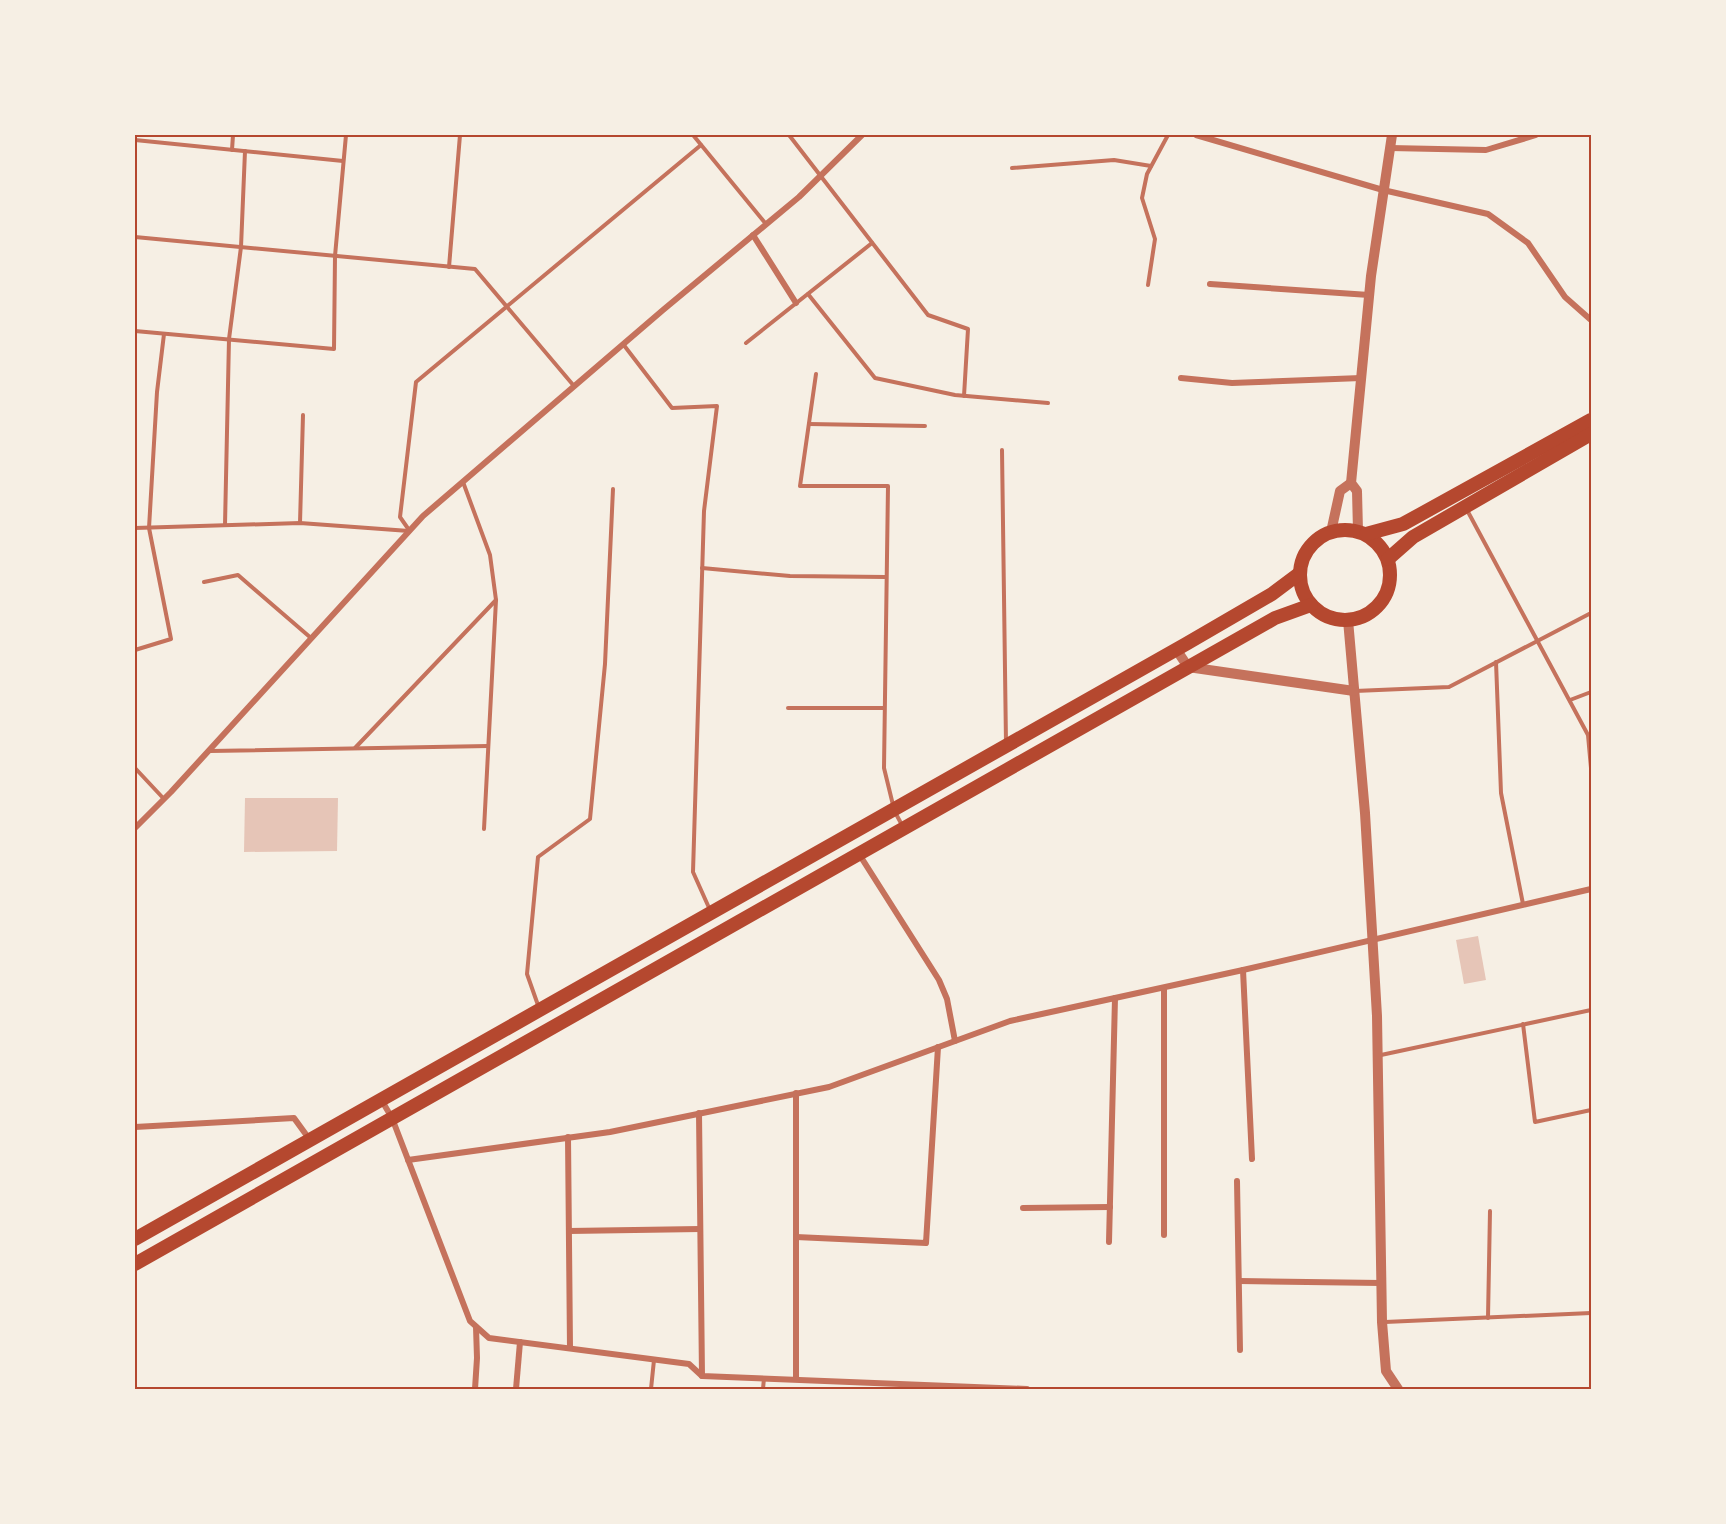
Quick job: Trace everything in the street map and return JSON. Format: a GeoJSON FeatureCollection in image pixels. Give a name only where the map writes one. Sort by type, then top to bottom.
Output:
{"type":"FeatureCollection","features":[{"type":"Feature","properties":{"kind":"main road"},"geometry":{"type":"LineString","coordinates":[[1362,533],[1380,545],[1388,559],[1391,579],[1386,596],[1376,608],[1359,618],[1340,620],[1324,616],[1311,605],[1302,589],[1300,573],[1305,555],[1318,539],[1331,532],[1346,530],[1362,533],[1403,524],[1591,420]]}},
{"type":"Feature","properties":{"kind":"main road"},"geometry":{"type":"LineString","coordinates":[[1388,559],[1413,537],[1591,434]]}},
{"type":"Feature","properties":{"kind":"main road"},"geometry":{"type":"LineString","coordinates":[[135,1239],[1176,649],[1272,594],[1300,573]]}},
{"type":"Feature","properties":{"kind":"main road"},"geometry":{"type":"LineString","coordinates":[[135,1264],[1275,618],[1311,605]]}},
{"type":"Feature","properties":{"kind":"street"},"geometry":{"type":"LineString","coordinates":[[135,828],[423,516],[766,224],[862,135]]}},
{"type":"Feature","properties":{"kind":"street"},"geometry":{"type":"LineString","coordinates":[[1196,135],[1383,190],[1488,214],[1528,243],[1565,297],[1591,320]]}},
{"type":"Feature","properties":{"kind":"street"},"geometry":{"type":"LineString","coordinates":[[1362,533],[1357,491],[1351,483],[1369,295],[1392,135]]}},
{"type":"Feature","properties":{"kind":"street"},"geometry":{"type":"LineString","coordinates":[[1390,148],[1486,150],[1536,135]]}},
{"type":"Feature","properties":{"kind":"street"},"geometry":{"type":"LineString","coordinates":[[753,235],[796,303]]}},
{"type":"Feature","properties":{"kind":"street"},"geometry":{"type":"LineString","coordinates":[[1210,284],[1369,295]]}},
{"type":"Feature","properties":{"kind":"street"},"geometry":{"type":"LineString","coordinates":[[1181,378],[1232,383],[1361,378]]}},
{"type":"Feature","properties":{"kind":"street"},"geometry":{"type":"LineString","coordinates":[[1331,532],[1340,491],[1351,483]]}},
{"type":"Feature","properties":{"kind":"street"},"geometry":{"type":"LineString","coordinates":[[1348,620],[1365,813],[1373,941],[1378,1055],[1382,1322],[1386,1371],[1398,1389]]}},
{"type":"Feature","properties":{"kind":"street"},"geometry":{"type":"LineString","coordinates":[[1176,649],[1188,667],[1354,691]]}},
{"type":"Feature","properties":{"kind":"street"},"geometry":{"type":"LineString","coordinates":[[859,853],[939,980],[946,999],[955,1041]]}},
{"type":"Feature","properties":{"kind":"street"},"geometry":{"type":"LineString","coordinates":[[408,1160],[610,1132],[829,1087],[1010,1021],[1373,941],[1591,889]]}},
{"type":"Feature","properties":{"kind":"street"},"geometry":{"type":"LineString","coordinates":[[1243,970],[1252,1159]]}},
{"type":"Feature","properties":{"kind":"street"},"geometry":{"type":"LineString","coordinates":[[1164,988],[1164,1235]]}},
{"type":"Feature","properties":{"kind":"street"},"geometry":{"type":"LineString","coordinates":[[1109,1242],[1115,998]]}},
{"type":"Feature","properties":{"kind":"street"},"geometry":{"type":"LineString","coordinates":[[796,1237],[926,1243],[938,1047]]}},
{"type":"Feature","properties":{"kind":"street"},"geometry":{"type":"LineString","coordinates":[[796,1094],[796,1379]]}},
{"type":"Feature","properties":{"kind":"street"},"geometry":{"type":"LineString","coordinates":[[382,1101],[392,1118],[470,1321],[489,1338],[689,1364],[702,1376],[1027,1389]]}},
{"type":"Feature","properties":{"kind":"street"},"geometry":{"type":"LineString","coordinates":[[699,1113],[702,1376]]}},
{"type":"Feature","properties":{"kind":"street"},"geometry":{"type":"LineString","coordinates":[[135,1127],[294,1118],[311,1140]]}},
{"type":"Feature","properties":{"kind":"street"},"geometry":{"type":"LineString","coordinates":[[568,1137],[570,1348]]}},
{"type":"Feature","properties":{"kind":"street"},"geometry":{"type":"LineString","coordinates":[[1237,1181],[1240,1350]]}},
{"type":"Feature","properties":{"kind":"street"},"geometry":{"type":"LineString","coordinates":[[1023,1208],[1110,1207]]}},
{"type":"Feature","properties":{"kind":"street"},"geometry":{"type":"LineString","coordinates":[[569,1231],[700,1229]]}},
{"type":"Feature","properties":{"kind":"street"},"geometry":{"type":"LineString","coordinates":[[1240,1281],[1381,1283]]}},
{"type":"Feature","properties":{"kind":"street"},"geometry":{"type":"LineString","coordinates":[[475,1389],[476,1326]]}},
{"type":"Feature","properties":{"kind":"street"},"geometry":{"type":"LineString","coordinates":[[516,1389],[520,1342]]}},
{"type":"Feature","properties":{"kind":"lane"},"geometry":{"type":"LineString","coordinates":[[232,150],[233,135]]}},
{"type":"Feature","properties":{"kind":"lane"},"geometry":{"type":"LineString","coordinates":[[135,331],[334,349],[335,256],[345,135]]}},
{"type":"Feature","properties":{"kind":"lane"},"geometry":{"type":"LineString","coordinates":[[449,267],[460,135]]}},
{"type":"Feature","properties":{"kind":"lane"},"geometry":{"type":"LineString","coordinates":[[789,135],[928,315],[968,329],[964,396]]}},
{"type":"Feature","properties":{"kind":"lane"},"geometry":{"type":"LineString","coordinates":[[1148,285],[1155,239],[1142,198],[1147,174],[1168,135]]}},
{"type":"Feature","properties":{"kind":"lane"},"geometry":{"type":"LineString","coordinates":[[695,136],[766,224]]}},
{"type":"Feature","properties":{"kind":"lane"},"geometry":{"type":"LineString","coordinates":[[135,140],[343,161]]}},
{"type":"Feature","properties":{"kind":"lane"},"geometry":{"type":"LineString","coordinates":[[409,531],[400,517],[416,382],[701,145]]}},
{"type":"Feature","properties":{"kind":"lane"},"geometry":{"type":"LineString","coordinates":[[225,525],[229,339],[241,247],[245,152]]}},
{"type":"Feature","properties":{"kind":"lane"},"geometry":{"type":"LineString","coordinates":[[1012,168],[1114,160],[1151,166]]}},
{"type":"Feature","properties":{"kind":"lane"},"geometry":{"type":"LineString","coordinates":[[135,237],[475,269],[574,386]]}},
{"type":"Feature","properties":{"kind":"lane"},"geometry":{"type":"LineString","coordinates":[[746,343],[872,243]]}},
{"type":"Feature","properties":{"kind":"lane"},"geometry":{"type":"LineString","coordinates":[[808,294],[875,378],[964,396],[1048,404]]}},
{"type":"Feature","properties":{"kind":"lane"},"geometry":{"type":"LineString","coordinates":[[135,650],[171,639],[149,528],[157,392],[164,334]]}},
{"type":"Feature","properties":{"kind":"lane"},"geometry":{"type":"LineString","coordinates":[[623,344],[672,408],[717,406],[704,511],[693,872],[712,914]]}},
{"type":"Feature","properties":{"kind":"lane"},"geometry":{"type":"LineString","coordinates":[[816,374],[800,486],[888,486],[884,768],[894,810],[903,827]]}},
{"type":"Feature","properties":{"kind":"lane"},"geometry":{"type":"LineString","coordinates":[[300,523],[303,415]]}},
{"type":"Feature","properties":{"kind":"lane"},"geometry":{"type":"LineString","coordinates":[[809,424],[926,426]]}},
{"type":"Feature","properties":{"kind":"lane"},"geometry":{"type":"LineString","coordinates":[[1002,450],[1006,746]]}},
{"type":"Feature","properties":{"kind":"lane"},"geometry":{"type":"LineString","coordinates":[[463,482],[490,555],[496,600],[484,829]]}},
{"type":"Feature","properties":{"kind":"lane"},"geometry":{"type":"LineString","coordinates":[[540,1011],[527,974],[538,857],[590,819],[605,664],[613,489]]}},
{"type":"Feature","properties":{"kind":"lane"},"geometry":{"type":"LineString","coordinates":[[1466,506],[1588,735],[1591,768]]}},
{"type":"Feature","properties":{"kind":"lane"},"geometry":{"type":"LineString","coordinates":[[135,528],[300,523],[409,531]]}},
{"type":"Feature","properties":{"kind":"lane"},"geometry":{"type":"LineString","coordinates":[[702,568],[790,576],[886,577]]}},
{"type":"Feature","properties":{"kind":"lane"},"geometry":{"type":"LineString","coordinates":[[204,582],[238,575],[311,638]]}},
{"type":"Feature","properties":{"kind":"lane"},"geometry":{"type":"LineString","coordinates":[[355,748],[496,600]]}},
{"type":"Feature","properties":{"kind":"lane"},"geometry":{"type":"LineString","coordinates":[[1354,691],[1449,687],[1591,613]]}},
{"type":"Feature","properties":{"kind":"lane"},"geometry":{"type":"LineString","coordinates":[[1496,662],[1501,793],[1524,905]]}},
{"type":"Feature","properties":{"kind":"lane"},"geometry":{"type":"LineString","coordinates":[[1570,700],[1591,692]]}},
{"type":"Feature","properties":{"kind":"lane"},"geometry":{"type":"LineString","coordinates":[[788,708],[884,708]]}},
{"type":"Feature","properties":{"kind":"lane"},"geometry":{"type":"LineString","coordinates":[[208,751],[488,746]]}},
{"type":"Feature","properties":{"kind":"lane"},"geometry":{"type":"LineString","coordinates":[[135,768],[164,799]]}},
{"type":"Feature","properties":{"kind":"lane"},"geometry":{"type":"LineString","coordinates":[[1378,1055],[1591,1010]]}},
{"type":"Feature","properties":{"kind":"lane"},"geometry":{"type":"LineString","coordinates":[[1523,1024],[1535,1122],[1591,1110]]}},
{"type":"Feature","properties":{"kind":"lane"},"geometry":{"type":"LineString","coordinates":[[1488,1318],[1490,1211]]}},
{"type":"Feature","properties":{"kind":"lane"},"geometry":{"type":"LineString","coordinates":[[1382,1322],[1591,1313]]}},
{"type":"Feature","properties":{"kind":"lane"},"geometry":{"type":"LineString","coordinates":[[651,1389],[654,1359]]}},
{"type":"Feature","properties":{"kind":"lane"},"geometry":{"type":"LineString","coordinates":[[763,1389],[764,1378]]}},
{"type":"Feature","properties":{"kind":"building"},"geometry":{"type":"Polygon","coordinates":[[[245,798],[338,798],[337,851],[244,852],[245,798]]]}},
{"type":"Feature","properties":{"kind":"building"},"geometry":{"type":"Polygon","coordinates":[[[1478,936],[1486,980],[1464,984],[1456,940],[1478,936]]]}}]}
